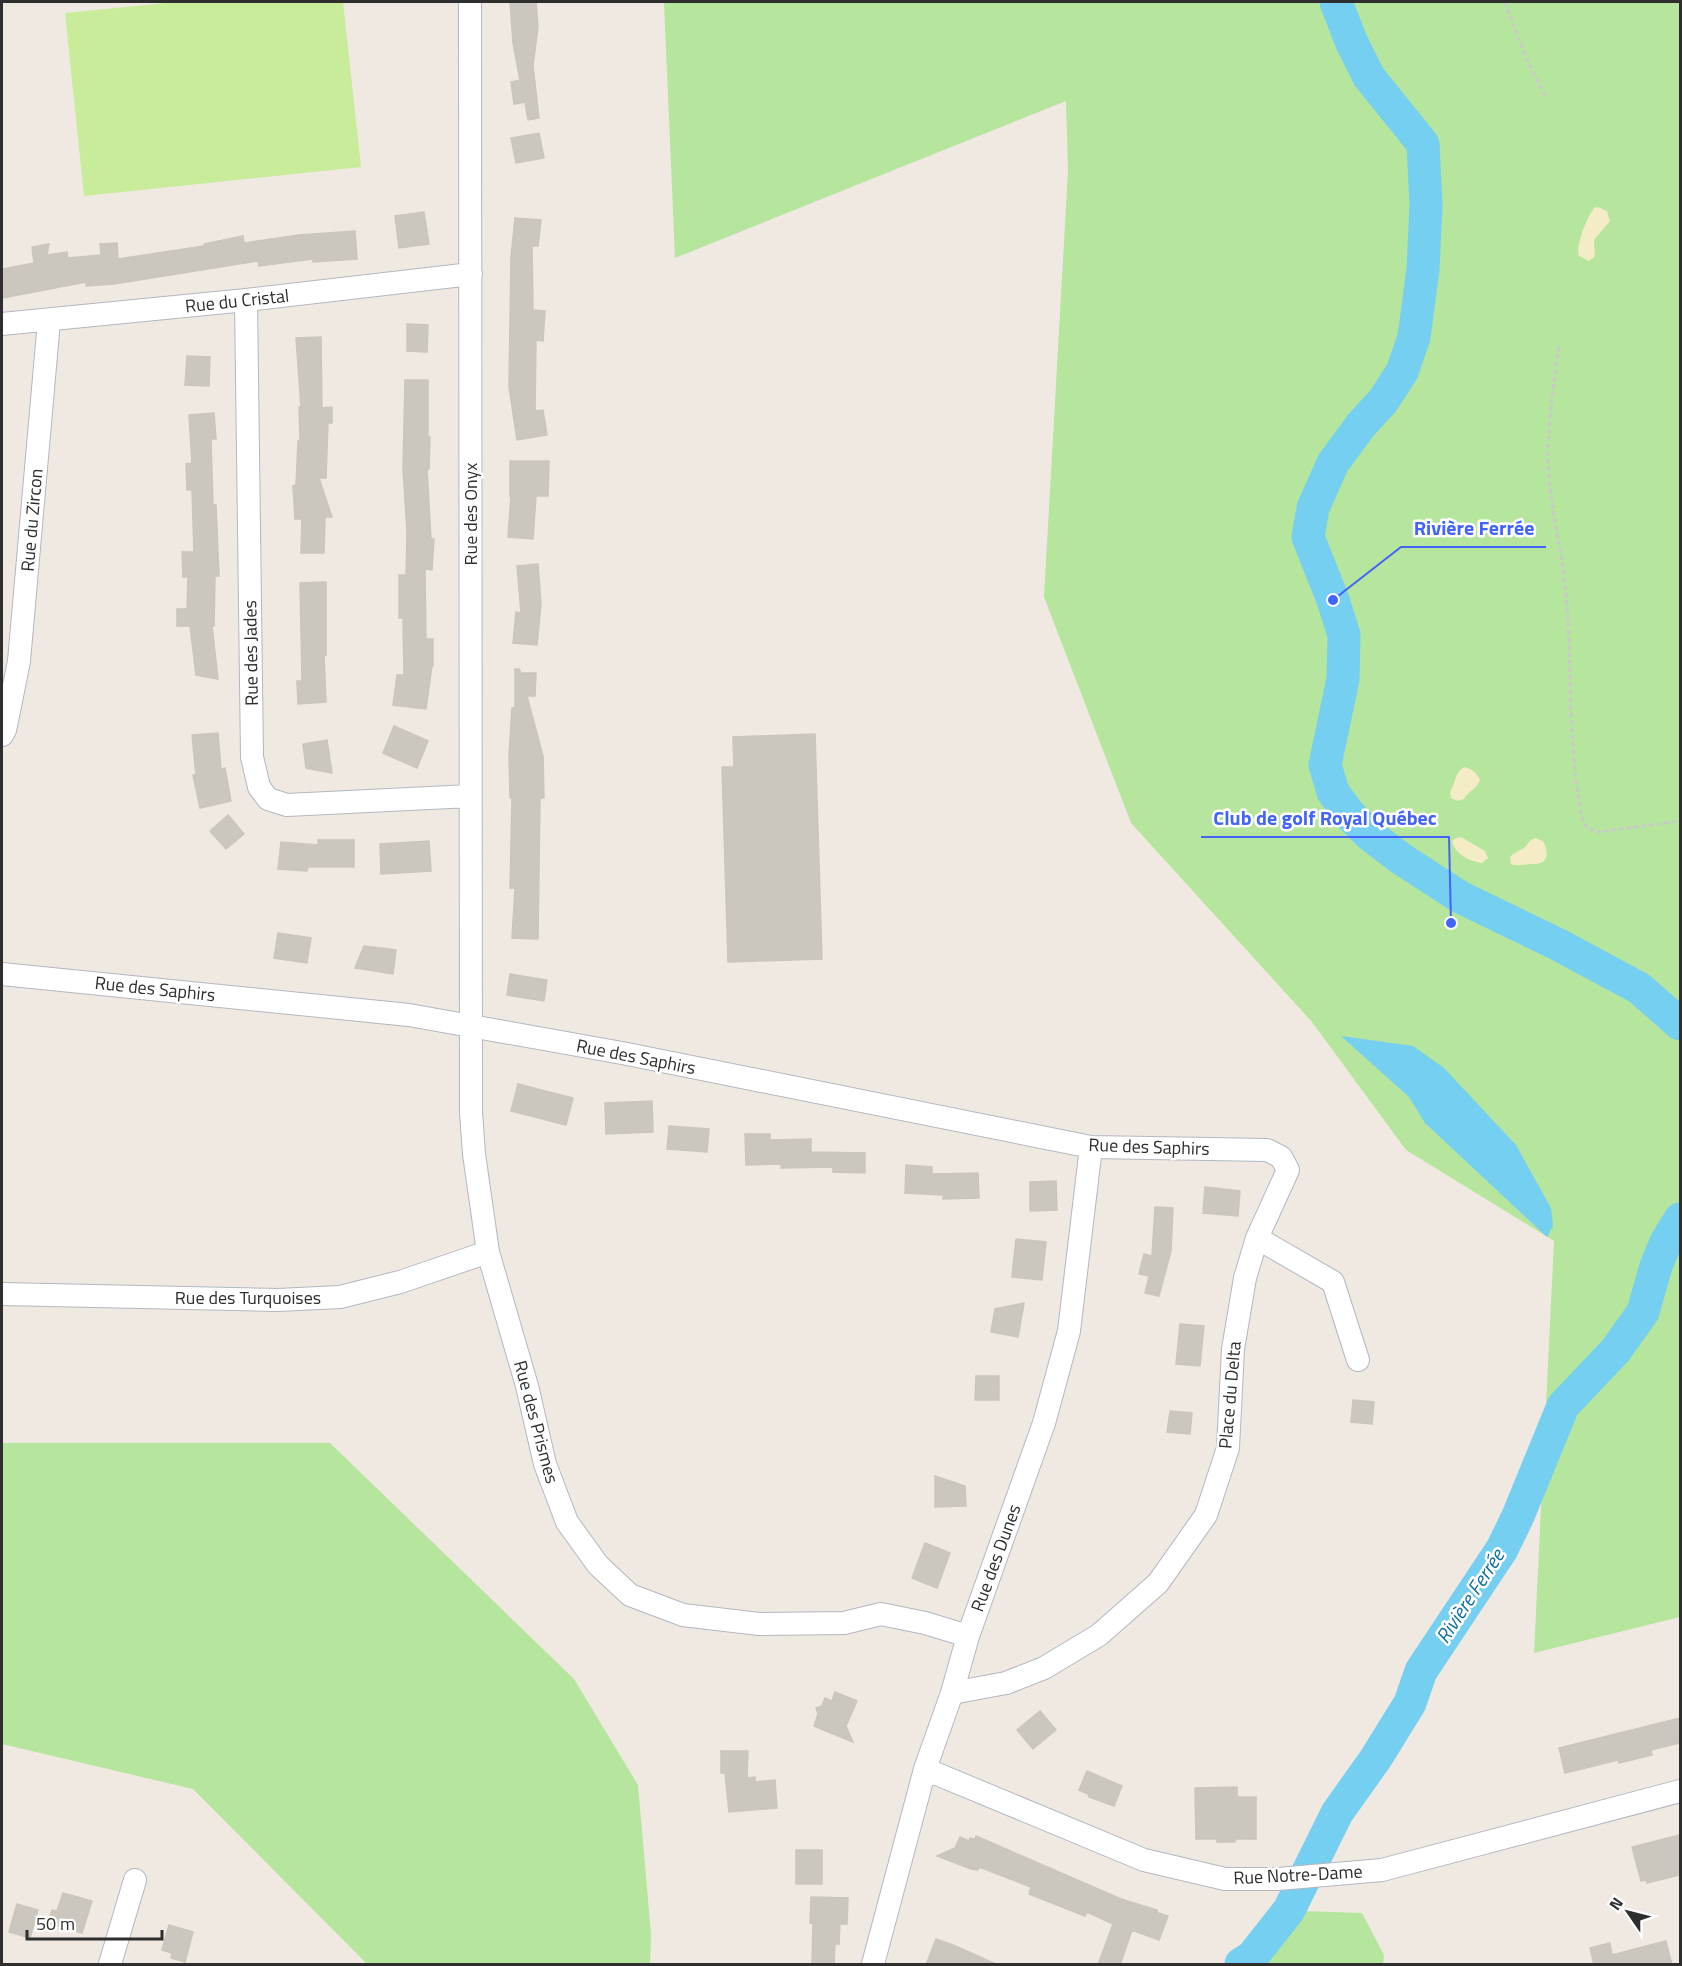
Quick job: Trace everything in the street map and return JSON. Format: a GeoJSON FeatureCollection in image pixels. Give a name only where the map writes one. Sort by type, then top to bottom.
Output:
{"type":"FeatureCollection","features":[{"type":"Feature","properties":{"kind":"street","name":"Rue des Onyx"},"geometry":{"type":"LineString","coordinates":[[470,2],[470,1027]]}},
{"type":"Feature","properties":{"kind":"street","name":"Rue du Cristal"},"geometry":{"type":"LineString","coordinates":[[2,324],[246,300],[471,274]]}},
{"type":"Feature","properties":{"kind":"street","name":"Rue des Jades"},"geometry":{"type":"LineString","coordinates":[[246,300],[252,757],[259,788],[268,799],[287,805],[470,796]]}},
{"type":"Feature","properties":{"kind":"street","name":"Rue du Zircon"},"geometry":{"type":"LineString","coordinates":[[2,735],[5,730],[5,711],[20,661],[49,321]]}},
{"type":"Feature","properties":{"kind":"street","name":"Rue des Saphirs"},"geometry":{"type":"LineString","coordinates":[[2,974],[409,1015],[622,1053],[1091,1147],[1267,1150]]}},
{"type":"Feature","properties":{"kind":"street","name":"Rue des Prismes"},"geometry":{"type":"LineString","coordinates":[[470,1027],[474,1154],[488,1252],[527,1386],[544,1464],[567,1522],[598,1565],[630,1595],[683,1615],[759,1624],[843,1623],[881,1614],[926,1623],[968,1636]]}},
{"type":"Feature","properties":{"kind":"street","name":"Rue des Dunes"},"geometry":{"type":"LineString","coordinates":[[873,1965],[926,1770],[968,1636],[1044,1423],[1069,1331],[1091,1147]]}},
{"type":"Feature","properties":{"kind":"street","name":"Place du Delta"},"geometry":{"type":"LineString","coordinates":[[952,1693],[1006,1683],[1044,1668],[1099,1635],[1158,1583],[1206,1515],[1228,1448],[1233,1349],[1245,1278],[1257,1238],[1288,1170],[1281,1157],[1267,1150]]}},
{"type":"Feature","properties":{"kind":"street"},"geometry":{"type":"LineString","coordinates":[[1257,1238],[1333,1282],[1358,1360]]}},
{"type":"Feature","properties":{"kind":"street","name":"Rue des Turquoises"},"geometry":{"type":"LineString","coordinates":[[2,1294],[278,1300],[340,1297],[400,1282],[488,1252]]}},
{"type":"Feature","properties":{"kind":"street","name":"Rue Notre-Dame"},"geometry":{"type":"LineString","coordinates":[[926,1770],[1144,1860],[1226,1879],[1278,1879],[1382,1870],[1680,1791]]}},
{"type":"Feature","properties":{"kind":"street"},"geometry":{"type":"LineString","coordinates":[[110,1965],[135,1880]]}},
{"type":"Feature","properties":{"kind":"path"},"geometry":{"type":"LineString","coordinates":[[1505,2],[1529,64],[1546,97]]}},
{"type":"Feature","properties":{"kind":"path"},"geometry":{"type":"LineString","coordinates":[[1559,347],[1549,425],[1549,472],[1553,517],[1561,550],[1566,593],[1571,722],[1582,818],[1587,827],[1597,832],[1680,821]]}},
{"type":"Feature","properties":{"kind":"green space"},"geometry":{"type":"Polygon","coordinates":[[[176,2],[343,2],[361,167],[84,196],[65,13],[176,2]]]}},
{"type":"Feature","properties":{"kind":"green space"},"geometry":{"type":"Polygon","coordinates":[[[664,2],[1680,2],[1680,1617],[1534,1653],[1554,1241],[1406,1150],[1312,1022],[1131,823],[1044,597],[1068,171],[1066,101],[675,258],[664,2]]]}},
{"type":"Feature","properties":{"kind":"green space"},"geometry":{"type":"Polygon","coordinates":[[[2,1443],[330,1443],[574,1679],[638,1785],[651,1934],[650,1964],[367,1964],[193,1789],[2,1744],[2,1443]]]}},
{"type":"Feature","properties":{"kind":"green space"},"geometry":{"type":"Polygon","coordinates":[[[1303,1911],[1362,1913],[1384,1955],[1383,1964],[1260,1964],[1282,1945],[1303,1911]]]}},
{"type":"Feature","properties":{"kind":"sand"},"geometry":{"type":"Polygon","coordinates":[[[1598,207],[1607,211],[1610,221],[1594,240],[1595,256],[1589,261],[1579,256],[1579,246],[1588,218],[1594,208],[1598,207]]]}},
{"type":"Feature","properties":{"kind":"sand"},"geometry":{"type":"Polygon","coordinates":[[[1464,767],[1474,771],[1480,780],[1464,799],[1457,801],[1451,798],[1450,792],[1457,775],[1464,767]]]}},
{"type":"Feature","properties":{"kind":"sand"},"geometry":{"type":"Polygon","coordinates":[[[1461,837],[1485,851],[1488,858],[1482,863],[1472,861],[1460,854],[1452,842],[1461,837]]]}},
{"type":"Feature","properties":{"kind":"sand"},"geometry":{"type":"Polygon","coordinates":[[[1535,838],[1543,841],[1545,846],[1547,854],[1544,861],[1537,864],[1511,864],[1510,857],[1535,838]]]}},
{"type":"Feature","properties":{"kind":"water"},"geometry":{"type":"Polygon","coordinates":[[[1341,1036],[1413,1046],[1444,1068],[1516,1145],[1551,1208],[1553,1226],[1547,1237],[1425,1123],[1409,1097],[1341,1036]]]}},
{"type":"Feature","properties":{"kind":"building"},"geometry":{"type":"Polygon","coordinates":[[[510,2],[536,2],[538,27],[533,66],[539,118],[528,120],[525,102],[514,104],[511,82],[520,80],[513,43],[510,2]]]}},
{"type":"Feature","properties":{"kind":"building"},"geometry":{"type":"Polygon","coordinates":[[[539,133],[544,158],[516,163],[511,138],[539,133]]]}},
{"type":"Feature","properties":{"kind":"building"},"geometry":{"type":"Polygon","coordinates":[[[424,212],[429,244],[399,248],[395,216],[424,212]]]}},
{"type":"Feature","properties":{"kind":"building"},"geometry":{"type":"Polygon","coordinates":[[[515,218],[541,220],[538,246],[532,246],[533,310],[545,311],[543,341],[536,340],[535,411],[543,410],[547,435],[517,440],[509,387],[511,257],[515,218]]]}},
{"type":"Feature","properties":{"kind":"building"},"geometry":{"type":"Polygon","coordinates":[[[355,231],[357,259],[313,262],[313,259],[259,266],[258,261],[114,284],[86,286],[86,282],[2,298],[2,269],[34,263],[32,247],[49,244],[47,255],[67,252],[68,258],[101,255],[100,244],[117,243],[118,259],[204,246],[204,244],[243,236],[244,243],[299,235],[355,231]]]}},
{"type":"Feature","properties":{"kind":"building"},"geometry":{"type":"Polygon","coordinates":[[[407,324],[428,325],[427,352],[407,351],[407,324]]]}},
{"type":"Feature","properties":{"kind":"building"},"geometry":{"type":"Polygon","coordinates":[[[321,337],[322,408],[332,407],[332,423],[328,423],[326,478],[319,478],[332,517],[325,517],[324,553],[301,553],[302,519],[295,519],[293,486],[296,485],[298,441],[300,441],[299,407],[301,407],[296,338],[321,337]]]}},
{"type":"Feature","properties":{"kind":"building"},"geometry":{"type":"Polygon","coordinates":[[[187,356],[210,357],[209,386],[185,385],[187,356]]]}},
{"type":"Feature","properties":{"kind":"building"},"geometry":{"type":"Polygon","coordinates":[[[405,380],[428,380],[428,437],[430,437],[429,469],[427,469],[431,539],[434,539],[432,570],[425,569],[426,639],[433,639],[433,666],[426,709],[393,705],[397,675],[404,675],[403,618],[399,618],[399,575],[406,575],[407,531],[403,469],[405,380]]]}},
{"type":"Feature","properties":{"kind":"building"},"geometry":{"type":"Polygon","coordinates":[[[214,413],[216,439],[211,439],[213,505],[216,505],[219,576],[215,576],[214,626],[212,626],[218,679],[196,675],[190,626],[177,626],[177,609],[187,609],[188,577],[183,577],[182,552],[194,552],[192,490],[187,490],[186,464],[192,463],[189,415],[214,413]]]}},
{"type":"Feature","properties":{"kind":"building"},"geometry":{"type":"Polygon","coordinates":[[[510,461],[549,461],[548,496],[536,496],[533,539],[508,537],[511,496],[510,461]]]}},
{"type":"Feature","properties":{"kind":"building"},"geometry":{"type":"Polygon","coordinates":[[[538,564],[541,604],[537,645],[513,643],[516,612],[521,613],[517,566],[538,564]]]}},
{"type":"Feature","properties":{"kind":"building"},"geometry":{"type":"Polygon","coordinates":[[[326,582],[326,655],[324,655],[326,702],[298,704],[297,681],[302,681],[300,583],[326,582]]]}},
{"type":"Feature","properties":{"kind":"building"},"geometry":{"type":"Polygon","coordinates":[[[515,669],[519,669],[521,673],[536,673],[535,696],[527,696],[543,756],[544,798],[540,798],[538,939],[512,938],[515,888],[510,888],[512,798],[510,798],[509,756],[512,708],[515,708],[515,669]]]}},
{"type":"Feature","properties":{"kind":"building"},"geometry":{"type":"Polygon","coordinates":[[[394,726],[428,741],[417,768],[383,753],[394,726]]]}},
{"type":"Feature","properties":{"kind":"building"},"geometry":{"type":"Polygon","coordinates":[[[218,733],[221,769],[225,768],[231,801],[200,808],[193,775],[196,775],[192,735],[218,733]]]}},
{"type":"Feature","properties":{"kind":"building"},"geometry":{"type":"Polygon","coordinates":[[[815,734],[822,959],[728,962],[722,767],[734,767],[733,737],[815,734]]]}},
{"type":"Feature","properties":{"kind":"building"},"geometry":{"type":"Polygon","coordinates":[[[327,740],[332,773],[306,768],[303,744],[327,740]]]}},
{"type":"Feature","properties":{"kind":"building"},"geometry":{"type":"Polygon","coordinates":[[[228,815],[244,834],[226,849],[210,831],[228,815]]]}},
{"type":"Feature","properties":{"kind":"building"},"geometry":{"type":"Polygon","coordinates":[[[318,840],[354,840],[354,867],[308,867],[307,871],[278,869],[281,842],[318,845],[318,840]]]}},
{"type":"Feature","properties":{"kind":"building"},"geometry":{"type":"Polygon","coordinates":[[[429,841],[431,871],[381,874],[380,844],[429,841]]]}},
{"type":"Feature","properties":{"kind":"building"},"geometry":{"type":"Polygon","coordinates":[[[278,933],[311,938],[307,963],[274,958],[278,933]]]}},
{"type":"Feature","properties":{"kind":"building"},"geometry":{"type":"Polygon","coordinates":[[[364,946],[396,950],[393,974],[355,968],[364,946]]]}},
{"type":"Feature","properties":{"kind":"building"},"geometry":{"type":"Polygon","coordinates":[[[510,974],[547,980],[544,1001],[507,995],[510,974]]]}},
{"type":"Feature","properties":{"kind":"building"},"geometry":{"type":"Polygon","coordinates":[[[518,1084],[573,1098],[566,1125],[511,1111],[518,1084]]]}},
{"type":"Feature","properties":{"kind":"building"},"geometry":{"type":"Polygon","coordinates":[[[652,1101],[653,1132],[606,1134],[605,1103],[652,1101]]]}},
{"type":"Feature","properties":{"kind":"building"},"geometry":{"type":"Polygon","coordinates":[[[669,1126],[709,1129],[707,1152],[667,1149],[669,1126]]]}},
{"type":"Feature","properties":{"kind":"building"},"geometry":{"type":"Polygon","coordinates":[[[745,1134],[770,1134],[770,1140],[811,1139],[811,1152],[865,1153],[865,1173],[833,1172],[833,1167],[781,1168],[781,1164],[746,1165],[745,1134]]]}},
{"type":"Feature","properties":{"kind":"building"},"geometry":{"type":"Polygon","coordinates":[[[906,1165],[932,1167],[932,1174],[978,1173],[979,1198],[943,1199],[943,1195],[905,1193],[906,1165]]]}},
{"type":"Feature","properties":{"kind":"building"},"geometry":{"type":"Polygon","coordinates":[[[1056,1181],[1057,1210],[1030,1211],[1030,1182],[1056,1181]]]}},
{"type":"Feature","properties":{"kind":"building"},"geometry":{"type":"Polygon","coordinates":[[[1205,1187],[1240,1191],[1238,1216],[1203,1213],[1205,1187]]]}},
{"type":"Feature","properties":{"kind":"building"},"geometry":{"type":"Polygon","coordinates":[[[1155,1207],[1173,1208],[1171,1251],[1159,1296],[1145,1293],[1149,1276],[1139,1274],[1144,1254],[1152,1256],[1155,1207]]]}},
{"type":"Feature","properties":{"kind":"building"},"geometry":{"type":"Polygon","coordinates":[[[1016,1239],[1046,1242],[1042,1280],[1012,1277],[1016,1239]]]}},
{"type":"Feature","properties":{"kind":"building"},"geometry":{"type":"Polygon","coordinates":[[[1024,1303],[1018,1337],[991,1332],[995,1309],[1024,1303]]]}},
{"type":"Feature","properties":{"kind":"building"},"geometry":{"type":"Polygon","coordinates":[[[1180,1324],[1204,1326],[1200,1366],[1176,1364],[1180,1324]]]}},
{"type":"Feature","properties":{"kind":"building"},"geometry":{"type":"Polygon","coordinates":[[[976,1376],[999,1376],[999,1400],[975,1400],[976,1376]]]}},
{"type":"Feature","properties":{"kind":"building"},"geometry":{"type":"Polygon","coordinates":[[[1353,1400],[1374,1402],[1372,1424],[1351,1422],[1353,1400]]]}},
{"type":"Feature","properties":{"kind":"building"},"geometry":{"type":"Polygon","coordinates":[[[1170,1411],[1192,1413],[1190,1434],[1167,1432],[1170,1411]]]}},
{"type":"Feature","properties":{"kind":"building"},"geometry":{"type":"Polygon","coordinates":[[[935,1476],[965,1486],[966,1506],[935,1507],[935,1476]]]}},
{"type":"Feature","properties":{"kind":"building"},"geometry":{"type":"Polygon","coordinates":[[[925,1543],[950,1553],[937,1588],[912,1578],[925,1543]]]}},
{"type":"Feature","properties":{"kind":"building"},"geometry":{"type":"Polygon","coordinates":[[[835,1692],[857,1701],[846,1726],[853,1742],[814,1726],[818,1714],[816,1708],[822,1706],[825,1698],[832,1701],[835,1692]]]}},
{"type":"Feature","properties":{"kind":"building"},"geometry":{"type":"Polygon","coordinates":[[[1040,1711],[1056,1730],[1033,1749],[1017,1730],[1040,1711]]]}},
{"type":"Feature","properties":{"kind":"building"},"geometry":{"type":"Polygon","coordinates":[[[1680,1718],[1680,1743],[1651,1750],[1652,1755],[1619,1763],[1618,1760],[1565,1773],[1559,1748],[1680,1718]]]}},
{"type":"Feature","properties":{"kind":"building"},"geometry":{"type":"Polygon","coordinates":[[[721,1751],[748,1751],[747,1778],[755,1777],[755,1782],[775,1780],[777,1808],[729,1812],[725,1773],[721,1773],[721,1751]]]}},
{"type":"Feature","properties":{"kind":"building"},"geometry":{"type":"Polygon","coordinates":[[[1087,1771],[1122,1786],[1114,1806],[1089,1797],[1088,1794],[1079,1790],[1087,1771]]]}},
{"type":"Feature","properties":{"kind":"building"},"geometry":{"type":"Polygon","coordinates":[[[1237,1787],[1237,1797],[1256,1797],[1256,1839],[1217,1842],[1217,1839],[1196,1839],[1195,1788],[1237,1787]]]}},
{"type":"Feature","properties":{"kind":"building"},"geometry":{"type":"Polygon","coordinates":[[[1680,1835],[1680,1875],[1647,1883],[1647,1880],[1641,1881],[1632,1847],[1680,1835]]]}},
{"type":"Feature","properties":{"kind":"building"},"geometry":{"type":"Polygon","coordinates":[[[976,1836],[1121,1899],[1157,1910],[1158,1913],[1168,1916],[1159,1940],[1132,1930],[1120,1965],[1098,1965],[1113,1924],[1087,1912],[1085,1916],[1029,1894],[1031,1887],[979,1867],[978,1870],[971,1869],[937,1856],[955,1848],[960,1837],[969,1841],[970,1838],[975,1839],[976,1836]]]}},
{"type":"Feature","properties":{"kind":"building"},"geometry":{"type":"Polygon","coordinates":[[[796,1850],[822,1850],[822,1884],[796,1884],[796,1850]]]}},
{"type":"Feature","properties":{"kind":"building"},"geometry":{"type":"Polygon","coordinates":[[[63,1893],[92,1901],[82,1933],[48,1923],[52,1910],[57,1911],[63,1893]]]}},
{"type":"Feature","properties":{"kind":"building"},"geometry":{"type":"Polygon","coordinates":[[[811,1897],[848,1898],[847,1924],[840,1924],[839,1944],[835,1944],[834,1965],[812,1965],[811,1897]]]}},
{"type":"Feature","properties":{"kind":"building"},"geometry":{"type":"Polygon","coordinates":[[[17,1904],[38,1910],[30,1938],[9,1932],[17,1904]]]}},
{"type":"Feature","properties":{"kind":"building"},"geometry":{"type":"Polygon","coordinates":[[[169,1925],[193,1932],[185,1962],[171,1958],[172,1953],[162,1950],[169,1925]]]}},
{"type":"Feature","properties":{"kind":"building"},"geometry":{"type":"Polygon","coordinates":[[[936,1939],[953,1945],[998,1965],[926,1965],[936,1939]]]}},
{"type":"Feature","properties":{"kind":"building"},"geometry":{"type":"Polygon","coordinates":[[[1666,1941],[1672,1965],[1594,1965],[1590,1948],[1610,1943],[1612,1955],[1666,1941]]]}},
{"type":"Feature","properties":{"kind":"waterway","name":"Rivière Ferrée"},"geometry":{"type":"LineString","coordinates":[[1336,2],[1351,41],[1369,77],[1423,144],[1426,205],[1423,269],[1414,337],[1402,372],[1383,401],[1361,425],[1333,463],[1313,508],[1308,537],[1344,635],[1343,679],[1325,765],[1333,792],[1350,815],[1370,835],[1400,858],[1460,897],[1559,945],[1639,988],[1680,1024]]}},
{"type":"Feature","properties":{"kind":"waterway","name":"Rivière Ferrée"},"geometry":{"type":"LineString","coordinates":[[1241,1964],[1252,1957],[1289,1910],[1337,1813],[1376,1758],[1410,1703],[1421,1671],[1502,1549],[1563,1406],[1616,1350],[1643,1312],[1656,1266],[1666,1242],[1680,1219]]}},
{"type":"Feature","properties":{"kind":"place","name":"Rivière Ferrée"},"geometry":{"type":"Point","coordinates":[1333,600]}},
{"type":"Feature","properties":{"kind":"place","name":"Club de golf Royal Québec"},"geometry":{"type":"Point","coordinates":[1451,923]}}]}
